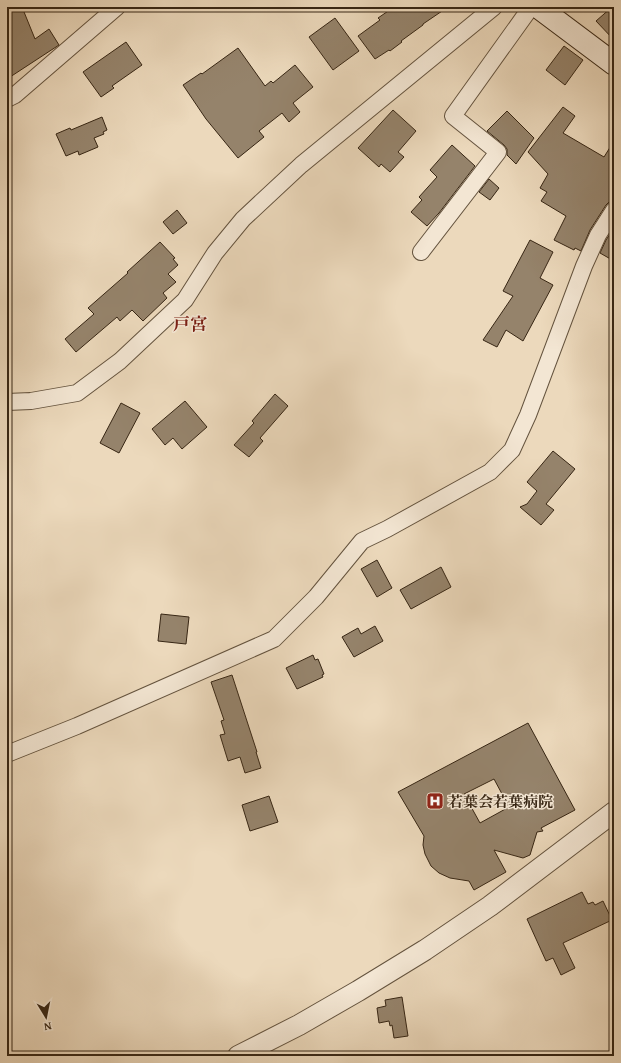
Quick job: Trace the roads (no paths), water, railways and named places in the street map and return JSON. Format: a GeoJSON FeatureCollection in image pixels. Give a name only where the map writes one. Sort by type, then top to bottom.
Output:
{"type":"FeatureCollection","features":[{"type":"Feature","properties":{"kind":"main road"},"geometry":{"type":"LineString","coordinates":[[538,7],[614,64]]}},
{"type":"Feature","properties":{"kind":"street"},"geometry":{"type":"LineString","coordinates":[[7,99],[15,95],[117,7]]}},
{"type":"Feature","properties":{"kind":"street"},"geometry":{"type":"LineString","coordinates":[[7,402],[31,401],[77,392],[120,361],[185,300],[215,253],[243,219],[301,165],[494,7]]}},
{"type":"Feature","properties":{"kind":"street"},"geometry":{"type":"LineString","coordinates":[[421,252],[498,152],[453,116],[531,7]]}},
{"type":"Feature","properties":{"kind":"street"},"geometry":{"type":"LineString","coordinates":[[7,754],[77,726],[274,639],[316,597],[362,541],[387,529],[490,472],[512,450],[525,422],[584,266],[598,235],[614,210]]}},
{"type":"Feature","properties":{"kind":"street"},"geometry":{"type":"LineString","coordinates":[[238,1056],[299,1025],[425,950],[490,906],[614,812]]}},
{"type":"Feature","properties":{"kind":"place","name":"若葉会若葉病院"},"geometry":{"type":"Point","coordinates":[435,801]}},
{"type":"Feature","properties":{"kind":"district","name":"戸宮"},"geometry":{"type":"Point","coordinates":[190,323]}}]}
